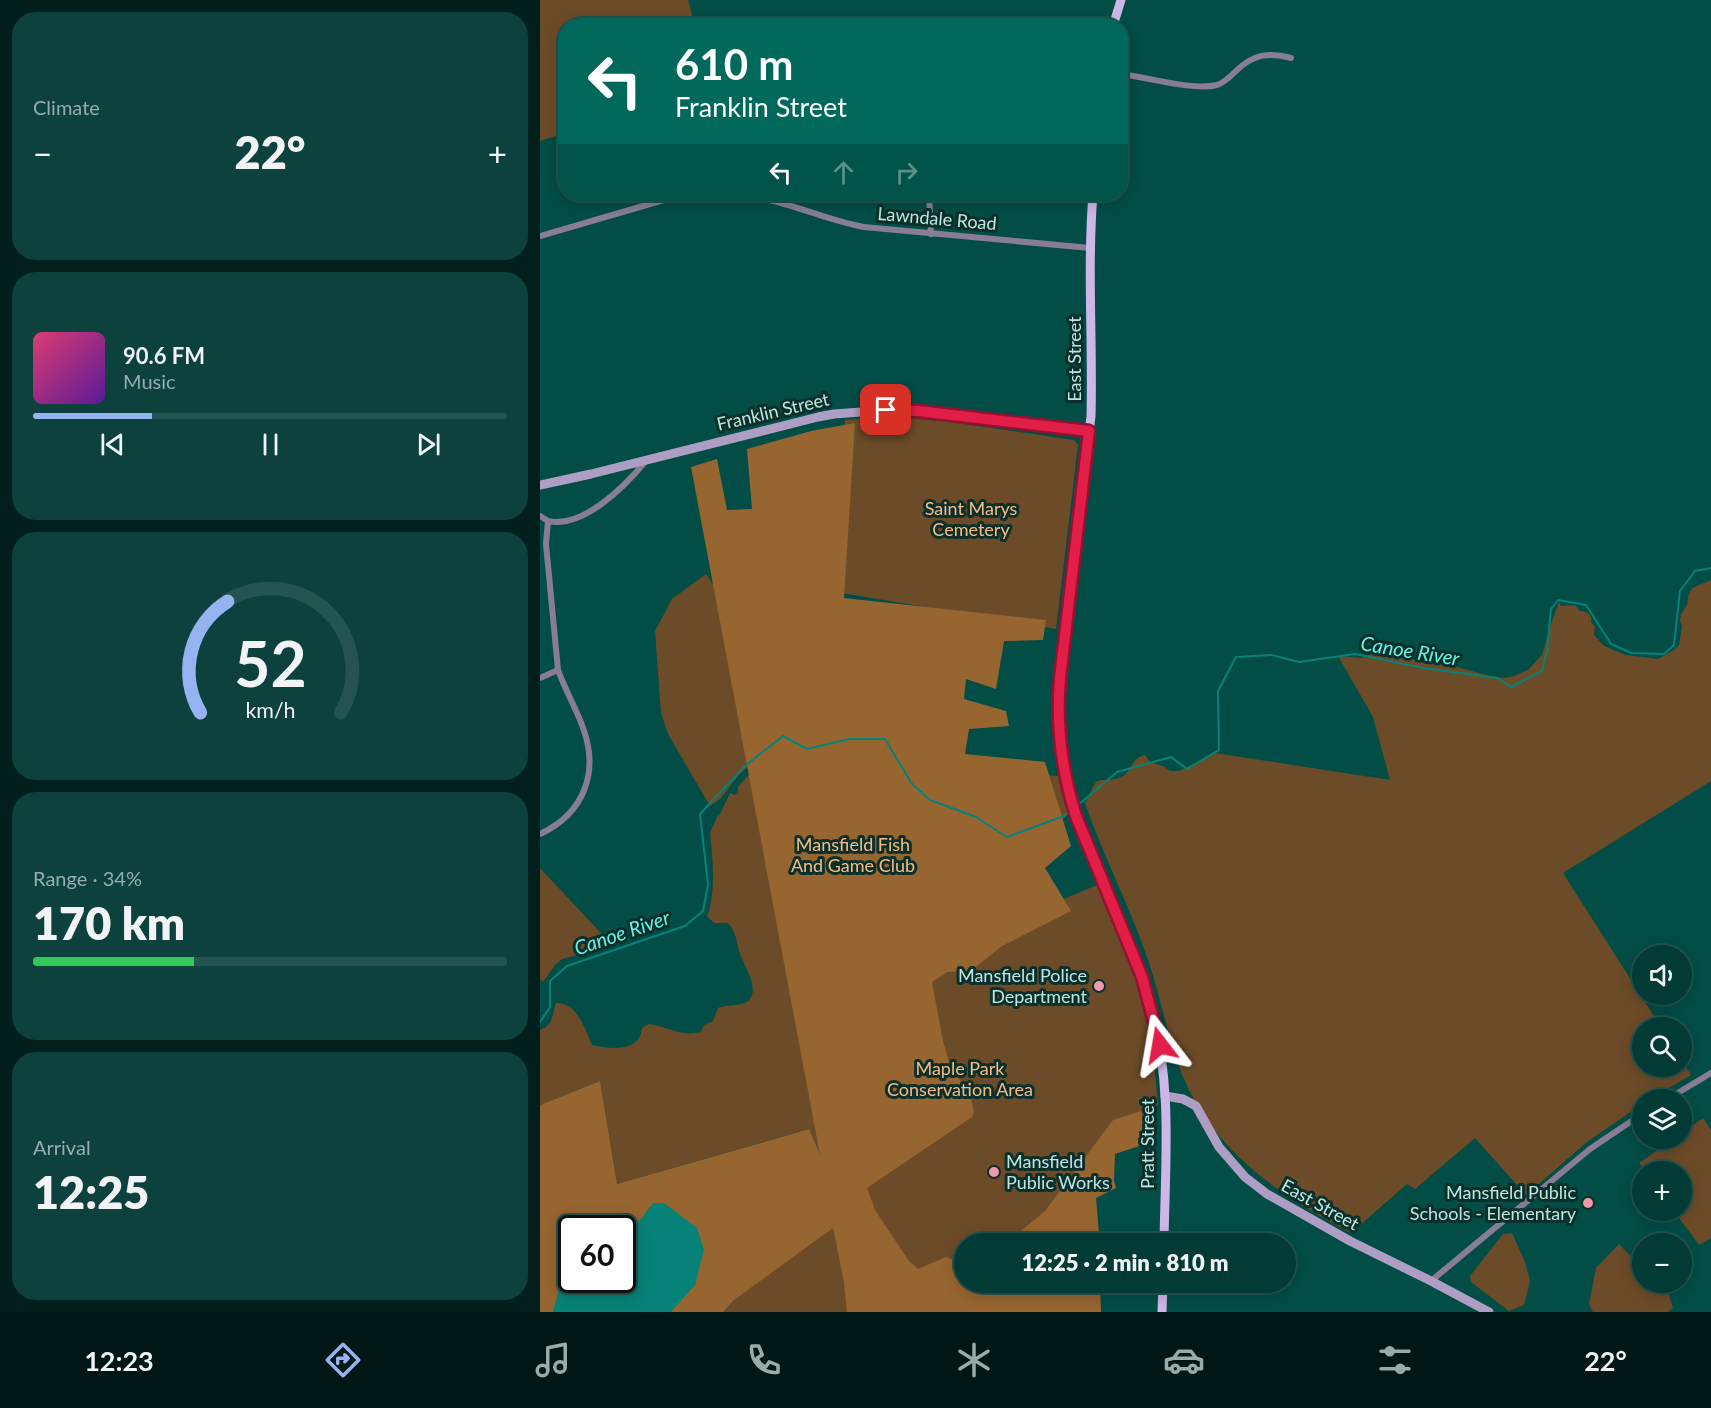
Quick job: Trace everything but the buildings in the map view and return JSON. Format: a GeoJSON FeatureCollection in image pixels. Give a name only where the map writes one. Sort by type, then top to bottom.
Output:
{"type":"FeatureCollection","features":[{"type":"Feature","properties":{"kind":"main road"},"geometry":{"type":"LineString","coordinates":[[1115,18],[1121,0]]}},
{"type":"Feature","properties":{"kind":"main road","name":"East Street"},"geometry":{"type":"LineString","coordinates":[[1093,201],[1090,248],[1092,375],[1089,431],[1059,691],[1061,748],[1076,816],[1142,977],[1160,1045]]}},
{"type":"Feature","properties":{"kind":"main road","name":"Pratt Street"},"geometry":{"type":"LineString","coordinates":[[1160,1045],[1167,1124],[1164,1233]]}},
{"type":"Feature","properties":{"kind":"main road"},"geometry":{"type":"LineString","coordinates":[[1162,1312],[1163,1293]]}},
{"type":"Feature","properties":{"kind":"street"},"geometry":{"type":"LineString","coordinates":[[1128,75],[1201,86],[1219,84],[1253,59],[1277,54],[1291,58]]}},
{"type":"Feature","properties":{"kind":"street","name":"Lawndale Road"},"geometry":{"type":"LineString","coordinates":[[540,236],[660,201]]}},
{"type":"Feature","properties":{"kind":"street","name":"Lawndale Road"},"geometry":{"type":"LineString","coordinates":[[772,201],[864,227],[1090,248]]}},
{"type":"Feature","properties":{"kind":"street"},"geometry":{"type":"LineString","coordinates":[[929,201],[931,234]]}},
{"type":"Feature","properties":{"kind":"street","name":"Franklin Street"},"geometry":{"type":"LineString","coordinates":[[540,485],[826,416],[875,411],[918,411],[1089,431]]}},
{"type":"Feature","properties":{"kind":"street"},"geometry":{"type":"LineString","coordinates":[[540,516],[555,522],[586,514],[617,492],[647,459]]}},
{"type":"Feature","properties":{"kind":"street"},"geometry":{"type":"LineString","coordinates":[[540,834],[553,828],[581,799],[590,761],[585,736],[558,670],[546,544],[548,520]]}},
{"type":"Feature","properties":{"kind":"street"},"geometry":{"type":"LineString","coordinates":[[540,678],[558,670]]}},
{"type":"Feature","properties":{"kind":"street"},"geometry":{"type":"LineString","coordinates":[[1684,1089],[1711,1072]]}},
{"type":"Feature","properties":{"kind":"street","name":"East Street"},"geometry":{"type":"LineString","coordinates":[[1165,1096],[1183,1099],[1196,1106],[1219,1147],[1245,1177],[1267,1194],[1341,1236],[1489,1312]]}},
{"type":"Feature","properties":{"kind":"street"},"geometry":{"type":"LineString","coordinates":[[1431,1281],[1581,1156],[1632,1120]]}},
{"type":"Feature","properties":{"kind":"green space"},"geometry":{"type":"Polygon","coordinates":[[[540,0],[688,0],[693,18],[558,18],[558,135],[540,141],[540,0]]]}},
{"type":"Feature","properties":{"kind":"green space","name":"Saint Marys Cemetery"},"geometry":{"type":"Polygon","coordinates":[[[889,416],[950,422],[1074,440],[1078,445],[1056,629],[830,591],[845,420],[889,416]]]}},
{"type":"Feature","properties":{"kind":"green space","name":"Mansfield Fish And Game Club"},"geometry":{"type":"Polygon","coordinates":[[[855,423],[844,598],[1046,620],[1043,640],[1004,641],[996,689],[966,679],[964,699],[1006,711],[1009,726],[969,729],[965,754],[1045,762],[1071,846],[1045,868],[1071,911],[1002,946],[972,970],[947,972],[932,982],[943,1041],[952,1072],[969,1089],[974,1112],[972,1117],[867,1188],[875,1210],[909,1261],[918,1269],[946,1257],[954,1260],[954,1293],[1100,1293],[1101,1312],[847,1312],[844,1282],[833,1228],[734,1300],[723,1312],[540,1312],[540,1105],[600,1081],[617,1184],[809,1129],[820,1155],[691,467],[717,459],[727,510],[752,509],[747,449],[811,431],[855,423]]]}},
{"type":"Feature","properties":{"kind":"green space","name":"Maple Park Conservation Area"},"geometry":{"type":"Polygon","coordinates":[[[706,574],[735,617],[985,771],[1058,776],[1068,814],[1062,820],[999,926],[1097,885],[1137,983],[1151,1044],[1158,1105],[1101,1153],[1057,1233],[954,1233],[954,1293],[982,1293],[1013,1312],[723,1312],[734,1300],[808,1129],[617,1184],[600,1081],[540,1105],[540,1030],[545,1028],[552,1019],[556,1003],[570,1007],[575,1012],[592,1045],[617,1048],[635,1042],[640,1037],[642,1028],[649,1024],[687,1033],[701,1032],[704,1025],[713,1021],[718,1008],[747,1002],[752,994],[750,976],[733,930],[728,923],[714,923],[707,916],[713,887],[710,834],[730,793],[735,795],[738,787],[775,739],[738,776],[720,799],[710,806],[668,734],[661,713],[655,631],[672,599],[706,574]]]}},
{"type":"Feature","properties":{"kind":"green space"},"geometry":{"type":"Polygon","coordinates":[[[1711,580],[1711,781],[1563,873],[1632,981],[1632,1005],[1647,1005],[1655,1017],[1632,1017],[1632,1077],[1688,1077],[1667,1089],[1632,1089],[1632,1111],[1587,1142],[1526,1195],[1475,1138],[1415,1189],[1407,1184],[1351,1233],[1325,1219],[1251,1168],[1211,1126],[1195,1101],[1172,1046],[1153,974],[1141,940],[1085,803],[1095,784],[1097,781],[1121,777],[1137,759],[1145,755],[1150,762],[1170,771],[1179,771],[1215,753],[1390,780],[1373,717],[1338,656],[1362,658],[1387,650],[1421,662],[1453,666],[1490,676],[1505,678],[1514,676],[1528,670],[1542,655],[1559,602],[1561,606],[1575,605],[1580,611],[1587,612],[1595,627],[1594,635],[1603,645],[1626,655],[1658,659],[1679,645],[1681,614],[1687,605],[1692,588],[1711,580]]]}},
{"type":"Feature","properties":{"kind":"green space"},"geometry":{"type":"Polygon","coordinates":[[[540,868],[613,946],[562,959],[543,982],[540,979],[540,868]]]}},
{"type":"Feature","properties":{"kind":"green space"},"geometry":{"type":"Polygon","coordinates":[[[1141,1111],[1151,1142],[1115,1154],[1116,1188],[1096,1198],[1099,1233],[1018,1233],[1045,1211],[1113,1120],[1141,1111]]]}},
{"type":"Feature","properties":{"kind":"green space"},"geometry":{"type":"Polygon","coordinates":[[[1703,1118],[1711,1130],[1711,1238],[1699,1245],[1681,1221],[1692,1221],[1692,1161],[1642,1161],[1659,1149],[1692,1149],[1692,1126],[1703,1118]]]}},
{"type":"Feature","properties":{"kind":"green space"},"geometry":{"type":"Polygon","coordinates":[[[1512,1233],[1525,1262],[1530,1281],[1524,1305],[1509,1311],[1471,1282],[1470,1276],[1503,1234],[1512,1233]]]}},
{"type":"Feature","properties":{"kind":"green space"},"geometry":{"type":"Polygon","coordinates":[[[1619,1244],[1632,1258],[1632,1293],[1667,1293],[1673,1308],[1668,1312],[1593,1312],[1589,1304],[1596,1268],[1619,1244]]]}},
{"type":"Feature","properties":{"kind":"shaded area"},"geometry":{"type":"Polygon","coordinates":[[[653,1203],[664,1203],[697,1228],[704,1250],[695,1285],[671,1312],[553,1312],[558,1292],[636,1293],[636,1224],[653,1203]]]}},
{"type":"Feature","properties":{"kind":"waterway","name":"Canoe River"},"geometry":{"type":"LineString","coordinates":[[1077,806],[1117,772],[1171,757],[1187,769],[1219,750],[1218,691],[1236,657],[1272,655],[1299,662],[1355,654],[1424,668],[1497,678],[1511,687],[1542,671],[1547,651],[1551,609],[1558,600],[1586,605],[1611,644],[1631,653],[1664,654],[1674,645],[1680,591],[1695,571],[1711,568]]}},
{"type":"Feature","properties":{"kind":"waterway","name":"Canoe River"},"geometry":{"type":"LineString","coordinates":[[540,1022],[550,1007],[550,981],[567,966],[685,926],[703,911],[708,885],[700,814],[745,766],[783,736],[807,749],[849,739],[885,739],[912,784],[930,800],[976,817],[1007,837],[1070,812]]}},
{"type":"Feature","properties":{"kind":"place","name":"Mansfield Police Department"},"geometry":{"type":"Point","coordinates":[1099,986]}},
{"type":"Feature","properties":{"kind":"place","name":"Mansfield Public Works"},"geometry":{"type":"Point","coordinates":[994,1172]}},
{"type":"Feature","properties":{"kind":"place","name":"Mansfield Public Schools - Elementary"},"geometry":{"type":"Point","coordinates":[1588,1203]}},
{"type":"Feature","properties":{"kind":"route"},"geometry":{"type":"LineString","coordinates":[[886,410],[918,411],[1089,431],[1060,678],[1058,708],[1061,748],[1069,793],[1076,816],[1142,977],[1160,1045]]}}]}
